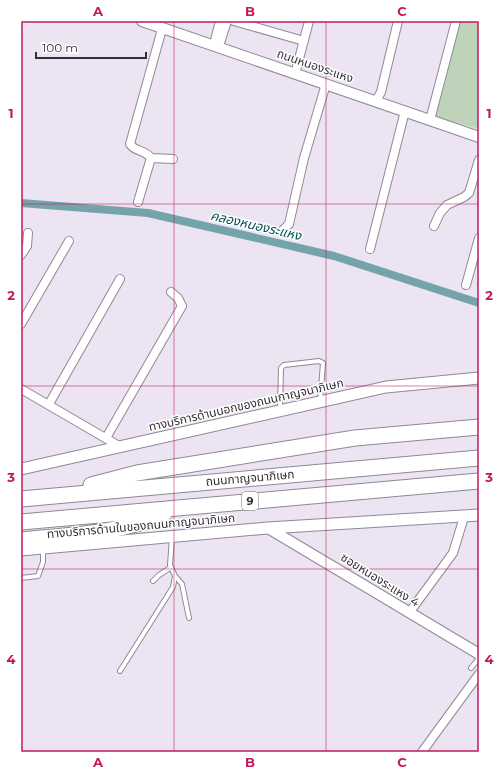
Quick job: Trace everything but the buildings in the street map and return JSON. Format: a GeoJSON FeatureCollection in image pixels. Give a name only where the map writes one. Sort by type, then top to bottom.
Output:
{"type":"FeatureCollection","features":[{"type":"Feature","properties":{"kind":"highway"},"geometry":{"type":"LineString","coordinates":[[48,496],[137,473],[355,438],[479,427]]}},
{"type":"Feature","properties":{"kind":"highway","name":"ถนนกาญจนาภิเษก"},"geometry":{"type":"LineString","coordinates":[[21,499],[479,458]]}},
{"type":"Feature","properties":{"kind":"highway","name":"ถนนกาญจนาภิเษก"},"geometry":{"type":"LineString","coordinates":[[21,522],[479,481]]}},
{"type":"Feature","properties":{"kind":"highway"},"geometry":{"type":"LineString","coordinates":[[21,540],[123,528],[151,520],[177,508]]}},
{"type":"Feature","properties":{"kind":"main road","name":"ทางบริการด้านนอกของถนนกาญจนาภิเษก"},"geometry":{"type":"LineString","coordinates":[[21,469],[56,463],[119,446],[386,387],[479,378]]}},
{"type":"Feature","properties":{"kind":"main road","name":"ทางบริการด้านในของถนนกาญจนาภิเษก"},"geometry":{"type":"LineString","coordinates":[[21,550],[268,528],[479,515]]}},
{"type":"Feature","properties":{"kind":"street","name":"ถนนหนองระแหง"},"geometry":{"type":"LineString","coordinates":[[142,21],[162,29],[217,45],[295,74],[479,137]]}},
{"type":"Feature","properties":{"kind":"street"},"geometry":{"type":"LineString","coordinates":[[217,45],[220,21]]}},
{"type":"Feature","properties":{"kind":"street"},"geometry":{"type":"LineString","coordinates":[[217,45],[226,21]]}},
{"type":"Feature","properties":{"kind":"street"},"geometry":{"type":"LineString","coordinates":[[234,21],[304,41]]}},
{"type":"Feature","properties":{"kind":"street"},"geometry":{"type":"LineString","coordinates":[[295,74],[309,21]]}},
{"type":"Feature","properties":{"kind":"street"},"geometry":{"type":"LineString","coordinates":[[376,102],[381,92],[398,21]]}},
{"type":"Feature","properties":{"kind":"street"},"geometry":{"type":"LineString","coordinates":[[430,120],[456,21]]}},
{"type":"Feature","properties":{"kind":"street"},"geometry":{"type":"LineString","coordinates":[[162,29],[130,144],[135,149],[147,153],[151,158],[173,159]]}},
{"type":"Feature","properties":{"kind":"street"},"geometry":{"type":"LineString","coordinates":[[283,230],[289,224],[304,158],[326,84]]}},
{"type":"Feature","properties":{"kind":"street"},"geometry":{"type":"LineString","coordinates":[[370,249],[405,111]]}},
{"type":"Feature","properties":{"kind":"street"},"geometry":{"type":"LineString","coordinates":[[138,202],[151,158]]}},
{"type":"Feature","properties":{"kind":"street"},"geometry":{"type":"LineString","coordinates":[[434,226],[440,213],[448,205],[469,193],[479,160]]}},
{"type":"Feature","properties":{"kind":"street"},"geometry":{"type":"LineString","coordinates":[[21,255],[27,246],[28,233]]}},
{"type":"Feature","properties":{"kind":"street"},"geometry":{"type":"LineString","coordinates":[[466,286],[479,238]]}},
{"type":"Feature","properties":{"kind":"street"},"geometry":{"type":"LineString","coordinates":[[21,324],[69,241]]}},
{"type":"Feature","properties":{"kind":"street"},"geometry":{"type":"LineString","coordinates":[[49,404],[120,279]]}},
{"type":"Feature","properties":{"kind":"street"},"geometry":{"type":"LineString","coordinates":[[106,438],[182,306],[178,298],[171,292]]}},
{"type":"Feature","properties":{"kind":"street"},"geometry":{"type":"LineString","coordinates":[[21,389],[119,446]]}},
{"type":"Feature","properties":{"kind":"street"},"geometry":{"type":"LineString","coordinates":[[409,613],[453,553],[464,517]]}},
{"type":"Feature","properties":{"kind":"street","name":"ซอยหนองระแหง 4"},"geometry":{"type":"LineString","coordinates":[[268,528],[479,654]]}},
{"type":"Feature","properties":{"kind":"street"},"geometry":{"type":"LineString","coordinates":[[422,752],[479,674]]}},
{"type":"Feature","properties":{"kind":"lane"},"geometry":{"type":"LineString","coordinates":[[280,410],[281,368],[284,365],[319,361],[323,363],[320,402]]}},
{"type":"Feature","properties":{"kind":"lane"},"geometry":{"type":"LineString","coordinates":[[172,537],[170,568],[182,584],[189,618]]}},
{"type":"Feature","properties":{"kind":"lane"},"geometry":{"type":"LineString","coordinates":[[21,578],[38,576],[43,562],[42,548]]}},
{"type":"Feature","properties":{"kind":"lane"},"geometry":{"type":"LineString","coordinates":[[153,582],[159,574],[170,568]]}},
{"type":"Feature","properties":{"kind":"lane"},"geometry":{"type":"LineString","coordinates":[[120,671],[173,588],[175,576]]}},
{"type":"Feature","properties":{"kind":"lane"},"geometry":{"type":"LineString","coordinates":[[471,668],[479,658]]}},
{"type":"Feature","properties":{"kind":"green space"},"geometry":{"type":"Polygon","coordinates":[[[459,21],[479,21],[479,129],[435,117],[459,21]]]}},
{"type":"Feature","properties":{"kind":"waterway","name":"คลองหนองระแหง"},"geometry":{"type":"LineString","coordinates":[[21,203],[148,213],[334,256],[479,303]]}}]}
